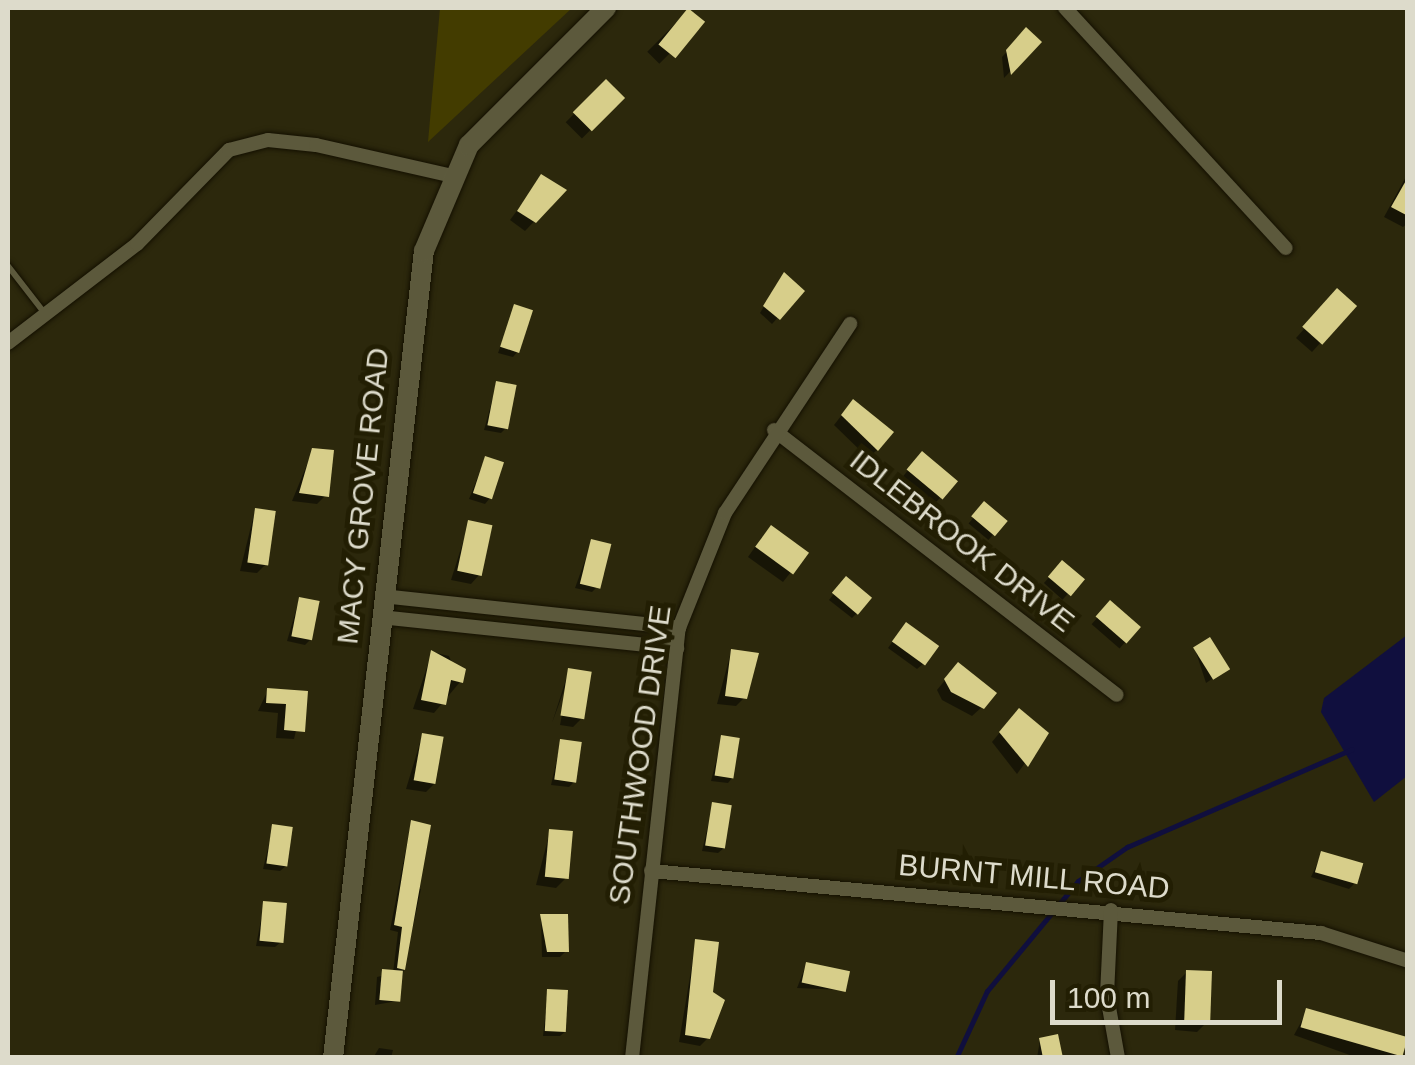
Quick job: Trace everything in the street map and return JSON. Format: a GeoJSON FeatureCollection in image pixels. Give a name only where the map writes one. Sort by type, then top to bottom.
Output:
{"type":"FeatureCollection","features":[{"type":"Feature","properties":{"kind":"main road","name":"MACY GROVE ROAD"},"geometry":{"type":"LineString","coordinates":[[333,1058],[417,290],[452,176],[497,112],[606,8]]}},
{"type":"Feature","properties":{"kind":"street"},"geometry":{"type":"LineString","coordinates":[[1065,8],[1286,248]]}},
{"type":"Feature","properties":{"kind":"street"},"geometry":{"type":"LineString","coordinates":[[8,343],[136,244],[229,150],[268,140],[316,145],[452,176]]}},
{"type":"Feature","properties":{"kind":"street","name":"SOUTHWOOD DRIVE"},"geometry":{"type":"LineString","coordinates":[[632,1058],[679,628],[725,513],[774,430],[850,324]]}},
{"type":"Feature","properties":{"kind":"street","name":"IDLEBROOK DRIVE"},"geometry":{"type":"LineString","coordinates":[[774,430],[1118,696]]}},
{"type":"Feature","properties":{"kind":"street"},"geometry":{"type":"LineString","coordinates":[[381,607],[679,628]]}},
{"type":"Feature","properties":{"kind":"street"},"geometry":{"type":"LineString","coordinates":[[381,607],[677,648]]}},
{"type":"Feature","properties":{"kind":"street","name":"BURNT MILL ROAD"},"geometry":{"type":"LineString","coordinates":[[651,872],[1111,910],[1321,932],[1408,962]]}},
{"type":"Feature","properties":{"kind":"street"},"geometry":{"type":"LineString","coordinates":[[1111,910],[1107,996],[1118,1058]]}},
{"type":"Feature","properties":{"kind":"lane"},"geometry":{"type":"LineString","coordinates":[[8,266],[47,316]]}},
{"type":"Feature","properties":{"kind":"shaded area"},"geometry":{"type":"Polygon","coordinates":[[[440,8],[572,8],[428,142],[440,8]]]}},
{"type":"Feature","properties":{"kind":"shaded area"},"geometry":{"type":"Polygon","coordinates":[[[1407,635],[1407,776],[1374,802],[1321,712],[1324,698],[1407,635]]]}},
{"type":"Feature","properties":{"kind":"building"},"geometry":{"type":"Polygon","coordinates":[[[688,8],[705,22],[676,58],[658,45],[688,8]]]}},
{"type":"Feature","properties":{"kind":"building"},"geometry":{"type":"Polygon","coordinates":[[[1026,27],[1042,42],[1011,75],[1006,50],[1026,27]]]}},
{"type":"Feature","properties":{"kind":"building"},"geometry":{"type":"Polygon","coordinates":[[[606,79],[625,98],[592,131],[573,112],[606,79]]]}},
{"type":"Feature","properties":{"kind":"building"},"geometry":{"type":"Polygon","coordinates":[[[541,174],[567,190],[536,223],[517,211],[541,174]]]}},
{"type":"Feature","properties":{"kind":"building"},"geometry":{"type":"Polygon","coordinates":[[[1408,177],[1408,216],[1391,207],[1408,177]]]}},
{"type":"Feature","properties":{"kind":"building"},"geometry":{"type":"Polygon","coordinates":[[[784,272],[805,291],[780,320],[763,306],[784,272]]]}},
{"type":"Feature","properties":{"kind":"building"},"geometry":{"type":"Polygon","coordinates":[[[1337,288],[1357,306],[1322,345],[1302,327],[1337,288]]]}},
{"type":"Feature","properties":{"kind":"building"},"geometry":{"type":"Polygon","coordinates":[[[514,304],[533,310],[519,353],[500,347],[514,304]]]}},
{"type":"Feature","properties":{"kind":"building"},"geometry":{"type":"Polygon","coordinates":[[[496,381],[517,385],[508,429],[487,425],[496,381]]]}},
{"type":"Feature","properties":{"kind":"building"},"geometry":{"type":"Polygon","coordinates":[[[853,399],[894,432],[878,451],[841,415],[853,399]]]}},
{"type":"Feature","properties":{"kind":"building"},"geometry":{"type":"Polygon","coordinates":[[[312,448],[334,450],[329,497],[299,493],[312,448]]]}},
{"type":"Feature","properties":{"kind":"building"},"geometry":{"type":"Polygon","coordinates":[[[922,451],[958,481],[943,500],[907,469],[922,451]]]}},
{"type":"Feature","properties":{"kind":"building"},"geometry":{"type":"Polygon","coordinates":[[[485,456],[504,462],[492,499],[473,493],[485,456]]]}},
{"type":"Feature","properties":{"kind":"building"},"geometry":{"type":"Polygon","coordinates":[[[984,501],[1008,521],[995,536],[971,516],[984,501]]]}},
{"type":"Feature","properties":{"kind":"building"},"geometry":{"type":"Polygon","coordinates":[[[255,508],[276,511],[268,565],[247,562],[255,508]]]}},
{"type":"Feature","properties":{"kind":"building"},"geometry":{"type":"Polygon","coordinates":[[[468,520],[492,525],[482,576],[457,571],[468,520]]]}},
{"type":"Feature","properties":{"kind":"building"},"geometry":{"type":"Polygon","coordinates":[[[771,525],[809,553],[793,574],[755,547],[771,525]]]}},
{"type":"Feature","properties":{"kind":"building"},"geometry":{"type":"Polygon","coordinates":[[[591,539],[611,544],[600,589],[580,584],[591,539]]]}},
{"type":"Feature","properties":{"kind":"building"},"geometry":{"type":"Polygon","coordinates":[[[1062,560],[1085,579],[1071,596],[1048,577],[1062,560]]]}},
{"type":"Feature","properties":{"kind":"building"},"geometry":{"type":"Polygon","coordinates":[[[846,576],[872,598],[858,615],[832,593],[846,576]]]}},
{"type":"Feature","properties":{"kind":"building"},"geometry":{"type":"Polygon","coordinates":[[[299,597],[320,601],[312,640],[291,636],[299,597]]]}},
{"type":"Feature","properties":{"kind":"building"},"geometry":{"type":"Polygon","coordinates":[[[1110,600],[1141,627],[1127,644],[1096,617],[1110,600]]]}},
{"type":"Feature","properties":{"kind":"building"},"geometry":{"type":"Polygon","coordinates":[[[906,622],[939,646],[925,666],[892,641],[906,622]]]}},
{"type":"Feature","properties":{"kind":"building"},"geometry":{"type":"Polygon","coordinates":[[[1210,637],[1230,669],[1213,680],[1193,648],[1210,637]]]}},
{"type":"Feature","properties":{"kind":"building"},"geometry":{"type":"Polygon","coordinates":[[[731,649],[759,653],[747,699],[725,696],[731,649]]]}},
{"type":"Feature","properties":{"kind":"building"},"geometry":{"type":"Polygon","coordinates":[[[431,650],[466,669],[463,683],[451,680],[446,705],[421,700],[431,650]]]}},
{"type":"Feature","properties":{"kind":"building"},"geometry":{"type":"Polygon","coordinates":[[[958,662],[997,693],[984,709],[951,692],[944,679],[958,662]]]}},
{"type":"Feature","properties":{"kind":"building"},"geometry":{"type":"Polygon","coordinates":[[[568,668],[592,672],[584,719],[560,715],[568,668]]]}},
{"type":"Feature","properties":{"kind":"building"},"geometry":{"type":"Polygon","coordinates":[[[267,688],[308,691],[305,732],[284,730],[286,704],[266,703],[267,688]]]}},
{"type":"Feature","properties":{"kind":"building"},"geometry":{"type":"Polygon","coordinates":[[[1019,708],[1049,733],[1028,767],[999,732],[1019,708]]]}},
{"type":"Feature","properties":{"kind":"building"},"geometry":{"type":"Polygon","coordinates":[[[422,733],[444,737],[435,784],[414,780],[422,733]]]}},
{"type":"Feature","properties":{"kind":"building"},"geometry":{"type":"Polygon","coordinates":[[[721,735],[740,738],[733,778],[715,775],[721,735]]]}},
{"type":"Feature","properties":{"kind":"building"},"geometry":{"type":"Polygon","coordinates":[[[560,739],[582,742],[576,783],[554,780],[560,739]]]}},
{"type":"Feature","properties":{"kind":"building"},"geometry":{"type":"Polygon","coordinates":[[[712,802],[732,805],[725,849],[705,845],[712,802]]]}},
{"type":"Feature","properties":{"kind":"building"},"geometry":{"type":"Polygon","coordinates":[[[411,820],[431,825],[405,970],[397,968],[402,927],[394,925],[411,820]]]}},
{"type":"Feature","properties":{"kind":"building"},"geometry":{"type":"Polygon","coordinates":[[[272,824],[293,827],[287,867],[266,864],[272,824]]]}},
{"type":"Feature","properties":{"kind":"building"},"geometry":{"type":"Polygon","coordinates":[[[549,829],[573,831],[569,879],[545,877],[549,829]]]}},
{"type":"Feature","properties":{"kind":"building"},"geometry":{"type":"Polygon","coordinates":[[[1321,851],[1363,863],[1357,884],[1315,872],[1321,851]]]}},
{"type":"Feature","properties":{"kind":"building"},"geometry":{"type":"Polygon","coordinates":[[[263,901],[287,903],[283,943],[260,941],[263,901]]]}},
{"type":"Feature","properties":{"kind":"building"},"geometry":{"type":"Polygon","coordinates":[[[540,914],[568,914],[569,952],[547,952],[540,914]]]}},
{"type":"Feature","properties":{"kind":"building"},"geometry":{"type":"Polygon","coordinates":[[[695,939],[719,942],[713,992],[725,1000],[710,1039],[685,1035],[695,939]]]}},
{"type":"Feature","properties":{"kind":"building"},"geometry":{"type":"Polygon","coordinates":[[[806,962],[850,971],[846,992],[802,983],[806,962]]]}},
{"type":"Feature","properties":{"kind":"building"},"geometry":{"type":"Polygon","coordinates":[[[382,969],[403,971],[400,1002],[379,1000],[382,969]]]}},
{"type":"Feature","properties":{"kind":"building"},"geometry":{"type":"Polygon","coordinates":[[[1186,970],[1212,971],[1210,1023],[1184,1022],[1186,970]]]}},
{"type":"Feature","properties":{"kind":"building"},"geometry":{"type":"Polygon","coordinates":[[[547,989],[568,990],[566,1032],[545,1031],[547,989]]]}},
{"type":"Feature","properties":{"kind":"building"},"geometry":{"type":"Polygon","coordinates":[[[1306,1008],[1408,1037],[1402,1056],[1300,1027],[1306,1008]]]}},
{"type":"Feature","properties":{"kind":"building"},"geometry":{"type":"Polygon","coordinates":[[[1058,1034],[1063,1058],[1043,1058],[1039,1038],[1058,1034]]]}},
{"type":"Feature","properties":{"kind":"waterway"},"geometry":{"type":"LineString","coordinates":[[956,1058],[987,991],[1078,881],[1127,847],[1352,749]]}}]}
